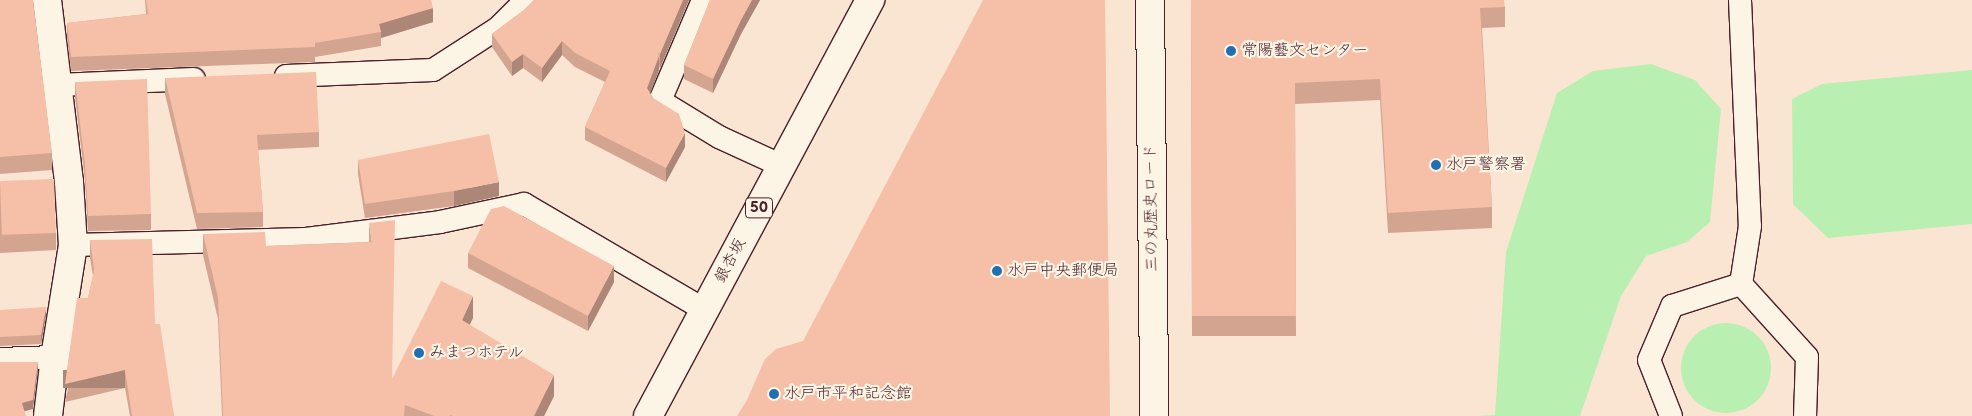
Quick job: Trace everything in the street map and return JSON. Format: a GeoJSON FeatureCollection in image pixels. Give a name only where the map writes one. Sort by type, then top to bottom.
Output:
{"type":"FeatureCollection","features":[{"type":"Feature","properties":{"kind":"main road"},"geometry":{"type":"LineString","coordinates":[[47,0],[58,84],[59,183],[73,245],[55,357],[48,416]]}},
{"type":"Feature","properties":{"kind":"main road","name":"銀杏坂"},"geometry":{"type":"LineString","coordinates":[[648,416],[870,0]]}},
{"type":"Feature","properties":{"kind":"main road","name":"三の丸歴史ロード"},"geometry":{"type":"LineString","coordinates":[[1150,0],[1154,416]]}},
{"type":"Feature","properties":{"kind":"lane"},"geometry":{"type":"LineString","coordinates":[[265,77],[433,70],[498,28],[526,0]]}},
{"type":"Feature","properties":{"kind":"lane"},"geometry":{"type":"LineString","coordinates":[[703,0],[660,101],[719,137],[782,166]]}},
{"type":"Feature","properties":{"kind":"lane"},"geometry":{"type":"LineString","coordinates":[[1740,0],[1750,226],[1741,284]]}},
{"type":"Feature","properties":{"kind":"lane"},"geometry":{"type":"LineString","coordinates":[[58,84],[216,79]]}},
{"type":"Feature","properties":{"kind":"lane"},"geometry":{"type":"LineString","coordinates":[[73,245],[306,239],[440,222],[524,204],[705,310]]}},
{"type":"Feature","properties":{"kind":"lane"},"geometry":{"type":"LineString","coordinates":[[1671,416],[1649,360],[1672,306],[1741,284]]}},
{"type":"Feature","properties":{"kind":"lane"},"geometry":{"type":"LineString","coordinates":[[1741,284],[1807,356],[1805,416]]}},
{"type":"Feature","properties":{"kind":"lane"},"geometry":{"type":"LineString","coordinates":[[0,359],[55,357]]}},
{"type":"Feature","properties":{"kind":"green space"},"geometry":{"type":"Polygon","coordinates":[[[1651,64],[1695,80],[1721,109],[1710,222],[1687,242],[1646,256],[1621,296],[1580,416],[1475,416],[1495,415],[1506,252],[1557,93],[1593,71],[1651,64]]]}},
{"type":"Feature","properties":{"kind":"green space"},"geometry":{"type":"Polygon","coordinates":[[[1972,70],[1972,224],[1828,238],[1793,204],[1792,99],[1822,84],[1972,70]]]}},
{"type":"Feature","properties":{"kind":"green space"},"geometry":{"type":"Polygon","coordinates":[[[1726,323],[1743,327],[1758,336],[1767,351],[1771,368],[1767,385],[1758,400],[1743,409],[1726,413],[1709,409],[1694,400],[1685,385],[1681,368],[1685,351],[1694,336],[1709,327],[1726,323]]]}},
{"type":"Feature","properties":{"kind":"building"},"geometry":{"type":"Polygon","coordinates":[[[0,0],[33,0],[52,153],[0,157],[0,0]]]}},
{"type":"Feature","properties":{"kind":"building"},"geometry":{"type":"Polygon","coordinates":[[[146,0],[431,0],[433,8],[379,24],[381,32],[315,43],[315,47],[71,57],[67,23],[148,14],[146,0]]]}},
{"type":"Feature","properties":{"kind":"building"},"geometry":{"type":"Polygon","coordinates":[[[534,0],[683,0],[660,54],[658,53],[659,56],[647,88],[653,98],[679,114],[685,133],[666,168],[585,127],[610,71],[575,53],[562,41],[542,68],[523,54],[512,62],[492,34],[534,0]]]}},
{"type":"Feature","properties":{"kind":"building"},"geometry":{"type":"Polygon","coordinates":[[[710,0],[752,0],[713,79],[684,65],[710,0]]]}},
{"type":"Feature","properties":{"kind":"building"},"geometry":{"type":"Polygon","coordinates":[[[983,0],[1105,0],[1110,416],[737,416],[747,400],[765,359],[776,349],[803,341],[983,0]]]}},
{"type":"Feature","properties":{"kind":"building"},"geometry":{"type":"Polygon","coordinates":[[[1191,0],[1504,0],[1505,7],[1480,8],[1492,207],[1388,213],[1380,79],[1295,83],[1296,316],[1192,316],[1191,0]]]}},
{"type":"Feature","properties":{"kind":"building"},"geometry":{"type":"Polygon","coordinates":[[[316,72],[319,132],[257,135],[263,212],[197,213],[165,78],[316,72]]]}},
{"type":"Feature","properties":{"kind":"building"},"geometry":{"type":"Polygon","coordinates":[[[147,79],[151,214],[88,216],[85,165],[75,82],[147,79]]]}},
{"type":"Feature","properties":{"kind":"building"},"geometry":{"type":"Polygon","coordinates":[[[489,134],[499,182],[454,191],[365,204],[358,160],[489,134]]]}},
{"type":"Feature","properties":{"kind":"building"},"geometry":{"type":"Polygon","coordinates":[[[54,179],[56,233],[2,235],[0,181],[54,179]]]}},
{"type":"Feature","properties":{"kind":"building"},"geometry":{"type":"Polygon","coordinates":[[[504,206],[614,266],[588,316],[468,253],[491,209],[504,206]]]}},
{"type":"Feature","properties":{"kind":"building"},"geometry":{"type":"Polygon","coordinates":[[[395,220],[392,379],[441,281],[473,296],[462,320],[554,375],[534,416],[434,416],[405,405],[404,416],[223,416],[218,298],[203,234],[265,232],[266,246],[372,242],[369,223],[395,220]]]}},
{"type":"Feature","properties":{"kind":"building"},"geometry":{"type":"Polygon","coordinates":[[[152,239],[155,324],[160,324],[174,416],[132,416],[125,370],[65,384],[77,298],[88,298],[94,270],[90,240],[152,239]]]}},
{"type":"Feature","properties":{"kind":"building"},"geometry":{"type":"Polygon","coordinates":[[[46,307],[41,335],[0,337],[0,310],[46,307]]]}},
{"type":"Feature","properties":{"kind":"building"},"geometry":{"type":"Polygon","coordinates":[[[0,362],[38,362],[33,400],[22,403],[26,416],[0,416],[0,362]]]}},
{"type":"Feature","properties":{"kind":"place","name":"常陽藝文センター"},"geometry":{"type":"Point","coordinates":[1231,51]}},
{"type":"Feature","properties":{"kind":"place","name":"水戸警察署"},"geometry":{"type":"Point","coordinates":[1436,165]}},
{"type":"Feature","properties":{"kind":"place","name":"水戸中央郵便局"},"geometry":{"type":"Point","coordinates":[997,271]}},
{"type":"Feature","properties":{"kind":"place","name":"みまつホテル"},"geometry":{"type":"Point","coordinates":[419,353]}},
{"type":"Feature","properties":{"kind":"place","name":"水戸市平和記念館"},"geometry":{"type":"Point","coordinates":[774,394]}}]}
